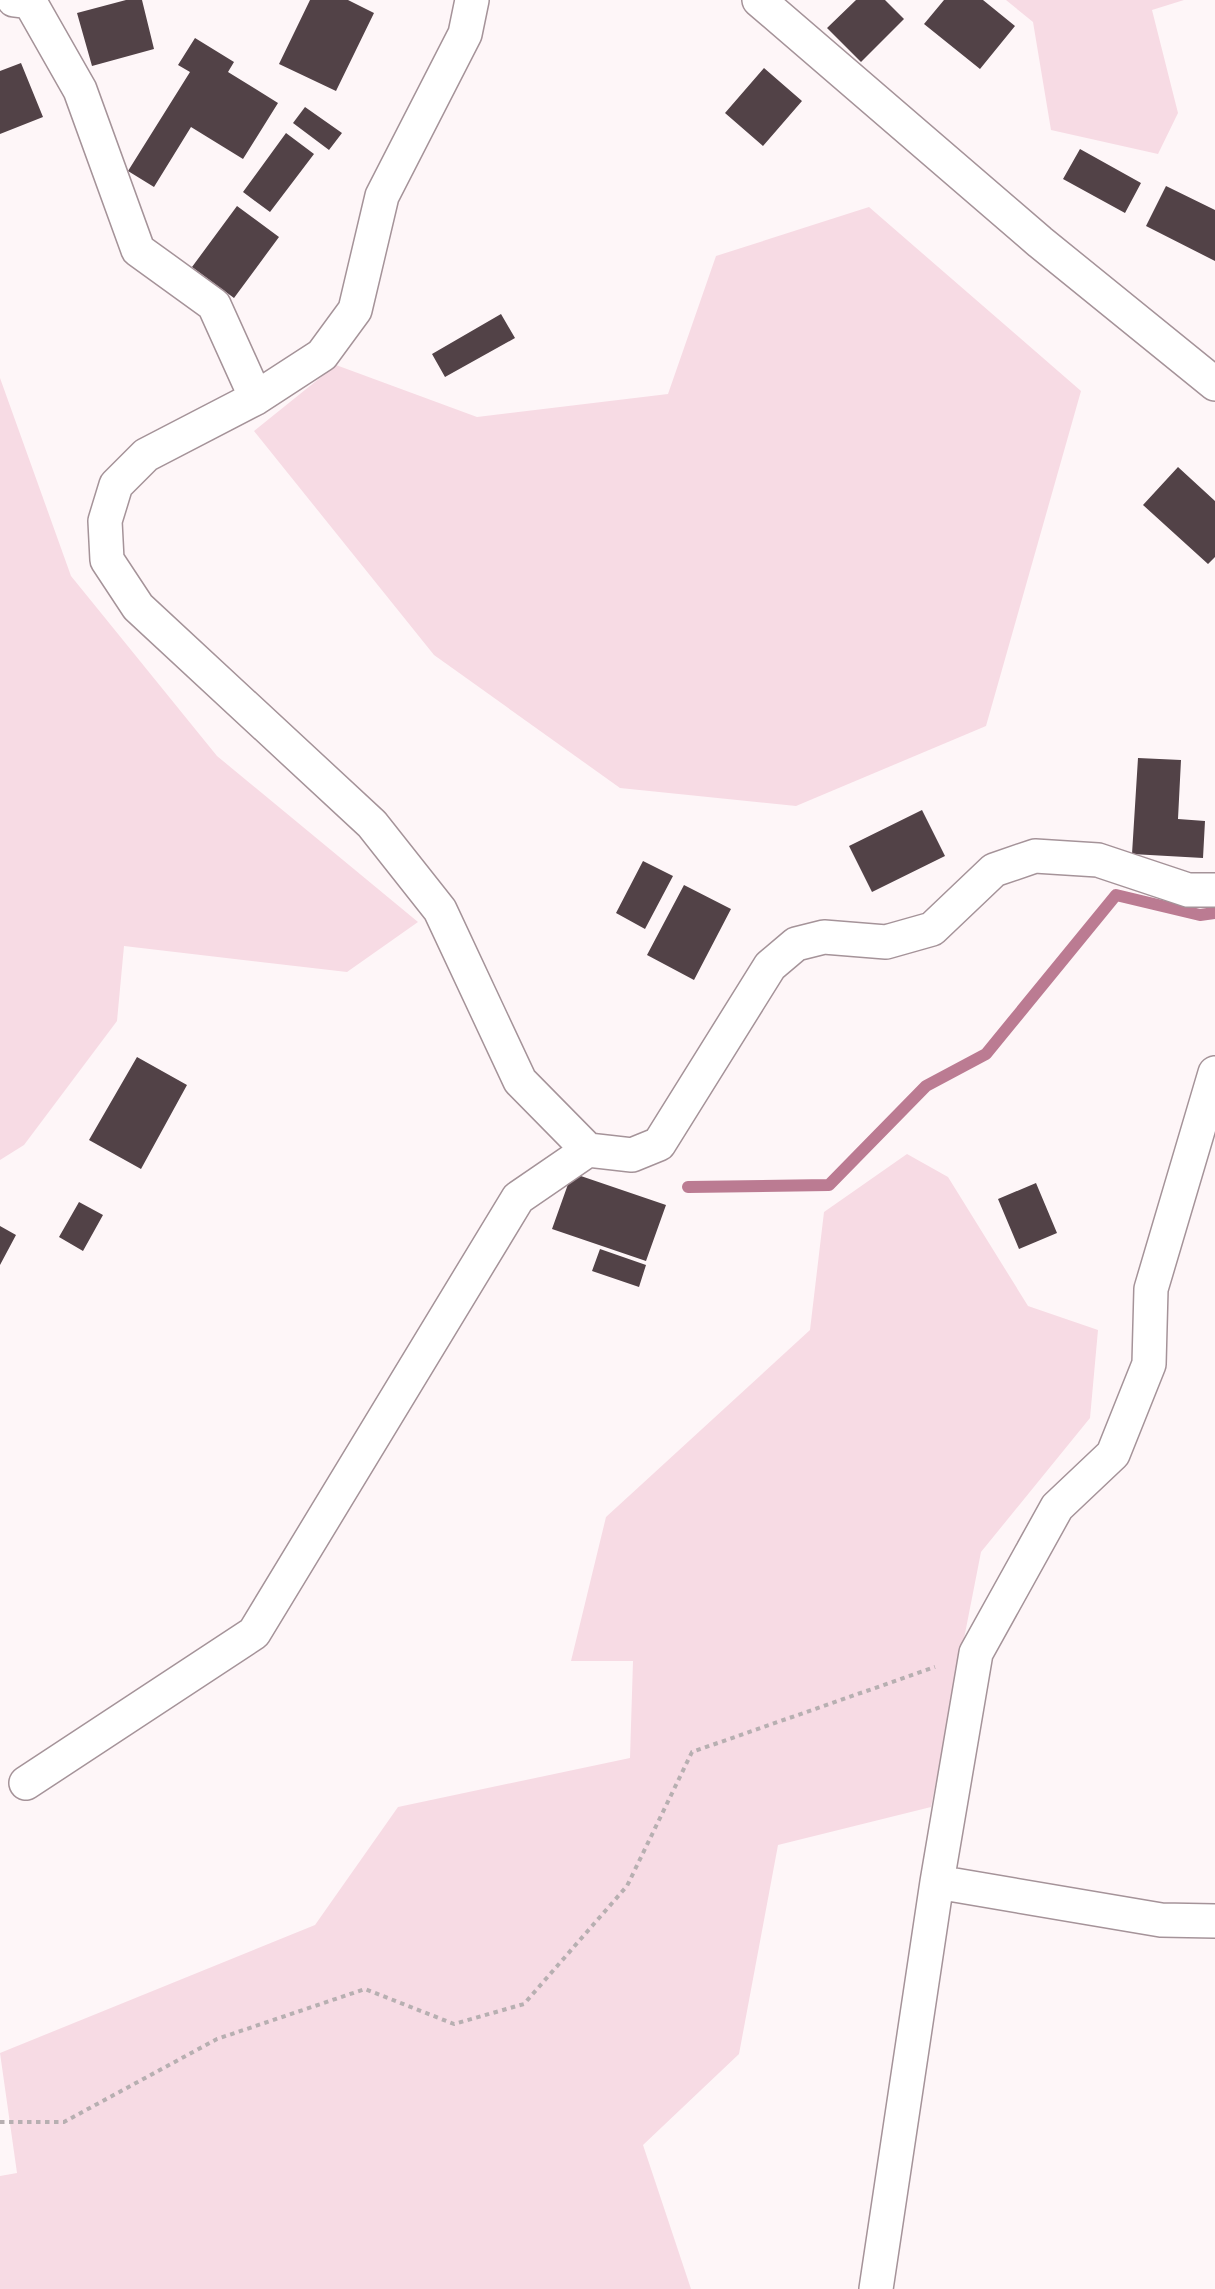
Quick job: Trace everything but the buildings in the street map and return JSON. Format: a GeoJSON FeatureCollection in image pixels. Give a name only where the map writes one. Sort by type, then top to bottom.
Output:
{"type":"FeatureCollection","features":[{"type":"Feature","properties":{"kind":"street"},"geometry":{"type":"LineString","coordinates":[[14,0],[30,2],[80,90],[138,250],[214,304],[256,398]]}},
{"type":"Feature","properties":{"kind":"street"},"geometry":{"type":"LineString","coordinates":[[472,0],[465,34],[382,196],[355,310],[322,356],[256,398],[146,455],[116,485],[105,521],[107,560],[138,607],[372,824],[440,910],[520,1082],[588,1150],[632,1155],[659,1144],[770,966],[796,944],[824,937],[886,942],[932,929],[994,870],[1035,856],[1098,860],[1188,890],[1215,890]]}},
{"type":"Feature","properties":{"kind":"street"},"geometry":{"type":"LineString","coordinates":[[759,0],[1040,242],[1215,384]]}},
{"type":"Feature","properties":{"kind":"street"},"geometry":{"type":"LineString","coordinates":[[876,2289],[937,1882],[976,1653],[1057,1507],[1113,1454],[1149,1364],[1151,1289],[1215,1073]]}},
{"type":"Feature","properties":{"kind":"street"},"geometry":{"type":"LineString","coordinates":[[26,1783],[254,1633],[518,1198],[588,1150]]}},
{"type":"Feature","properties":{"kind":"street"},"geometry":{"type":"LineString","coordinates":[[937,1882],[1161,1920],[1215,1921]]}},
{"type":"Feature","properties":{"kind":"path"},"geometry":{"type":"LineString","coordinates":[[0,2121],[64,2121],[218,2039],[365,1989],[454,2024],[524,2004],[627,1887],[692,1752],[976,1653]]}},
{"type":"Feature","properties":{"kind":"shaded area"},"geometry":{"type":"Polygon","coordinates":[[[1006,0],[1184,0],[1152,10],[1178,113],[1158,154],[1051,130],[1033,22],[1006,0]]]}},
{"type":"Feature","properties":{"kind":"shaded area"},"geometry":{"type":"Polygon","coordinates":[[[869,207],[1081,391],[986,726],[796,806],[620,788],[434,655],[254,431],[336,365],[477,417],[668,394],[716,256],[869,207]]]}},
{"type":"Feature","properties":{"kind":"shaded area"},"geometry":{"type":"Polygon","coordinates":[[[0,378],[71,576],[217,756],[418,922],[347,972],[124,946],[117,1021],[24,1145],[0,1160],[0,378]]]}},
{"type":"Feature","properties":{"kind":"shaded area"},"geometry":{"type":"Polygon","coordinates":[[[907,1154],[948,1177],[1028,1306],[1098,1330],[1090,1418],[981,1552],[931,1807],[778,1845],[739,2054],[643,2145],[691,2289],[0,2289],[0,2176],[17,2173],[0,2053],[315,1925],[398,1807],[630,1758],[633,1661],[571,1661],[606,1517],[810,1330],[824,1212],[907,1154]]]}},
{"type":"Feature","properties":{"kind":"waterway"},"geometry":{"type":"LineString","coordinates":[[688,1187],[829,1185],[926,1086],[986,1054],[1116,895],[1200,915],[1215,913]]}}]}
